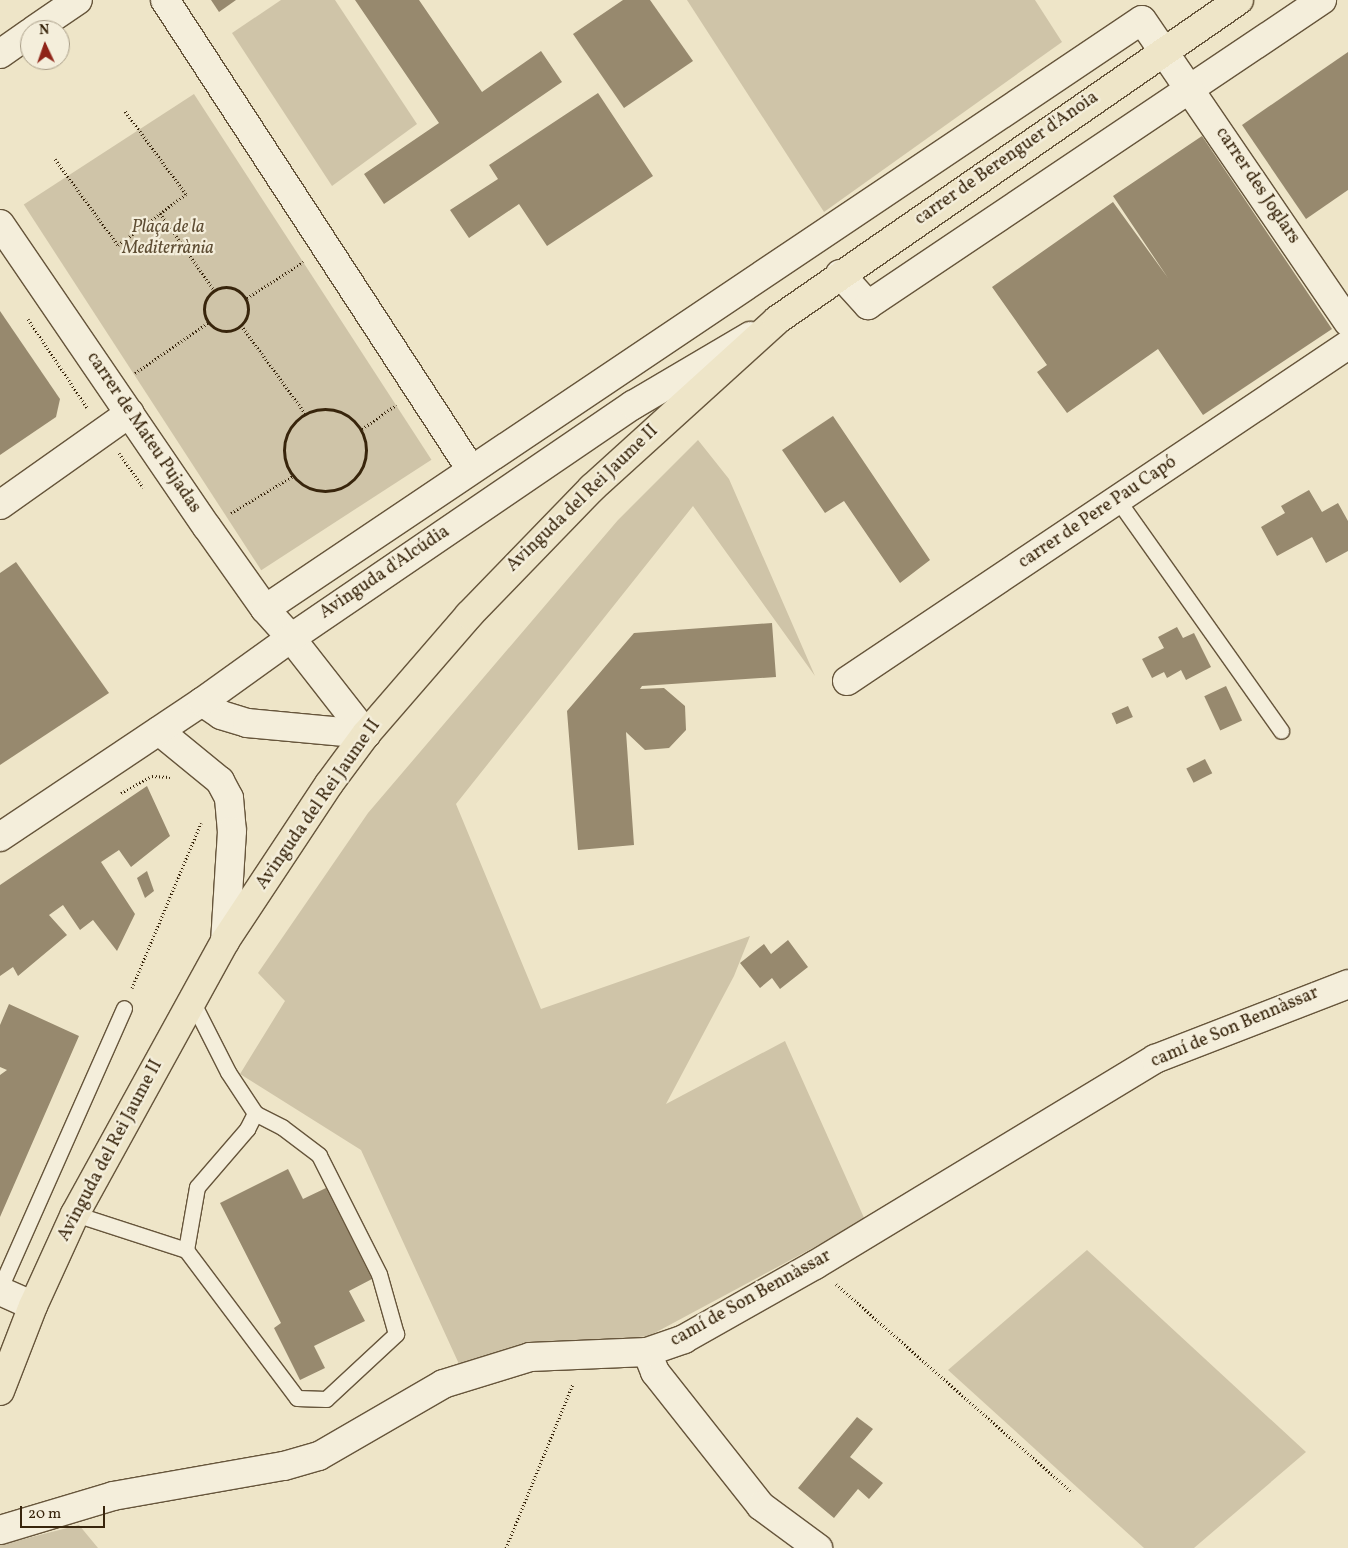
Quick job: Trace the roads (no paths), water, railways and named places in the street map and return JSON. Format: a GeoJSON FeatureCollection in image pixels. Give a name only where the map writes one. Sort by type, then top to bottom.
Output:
{"type":"FeatureCollection","features":[{"type":"Feature","properties":{"kind":"main road","name":"carrer de Berenguer d'Anoia"},"geometry":{"type":"LineString","coordinates":[[777,320],[840,274],[1239,0]]}},
{"type":"Feature","properties":{"kind":"main road","name":"Avinguda del Rei Jaume II"},"geometry":{"type":"LineString","coordinates":[[0,1390],[33,1306],[75,1214],[225,941],[329,784],[366,734],[524,555],[682,404],[777,320]]}},
{"type":"Feature","properties":{"kind":"street"},"geometry":{"type":"LineString","coordinates":[[49,20],[78,0]]}},
{"type":"Feature","properties":{"kind":"street"},"geometry":{"type":"LineString","coordinates":[[165,0],[470,468],[265,609]]}},
{"type":"Feature","properties":{"kind":"street"},"geometry":{"type":"LineString","coordinates":[[840,274],[868,305],[1322,0]]}},
{"type":"Feature","properties":{"kind":"street","name":"carrer des Joglars"},"geometry":{"type":"LineString","coordinates":[[470,468],[1142,20],[1191,89],[1348,322]]}},
{"type":"Feature","properties":{"kind":"street"},"geometry":{"type":"LineString","coordinates":[[0,54],[20,40]]}},
{"type":"Feature","properties":{"kind":"street","name":"carrer de Mateu Pujadas"},"geometry":{"type":"LineString","coordinates":[[0,224],[265,609],[291,638],[366,734]]}},
{"type":"Feature","properties":{"kind":"street","name":"Avinguda d'Alcúdia"},"geometry":{"type":"LineString","coordinates":[[0,837],[160,731],[291,638],[633,405],[777,320]]}},
{"type":"Feature","properties":{"kind":"street","name":"carrer de Pere Pau Capó"},"geometry":{"type":"LineString","coordinates":[[847,681],[1348,345]]}},
{"type":"Feature","properties":{"kind":"street"},"geometry":{"type":"LineString","coordinates":[[0,505],[130,413]]}},
{"type":"Feature","properties":{"kind":"street"},"geometry":{"type":"LineString","coordinates":[[202,702],[221,715],[247,722],[366,734]]}},
{"type":"Feature","properties":{"kind":"street"},"geometry":{"type":"LineString","coordinates":[[160,731],[220,781],[229,798],[232,831],[225,941]]}},
{"type":"Feature","properties":{"kind":"street","name":"camí de Son Bennàssar"},"geometry":{"type":"LineString","coordinates":[[0,1530],[113,1496],[284,1466],[319,1456],[443,1384],[530,1357],[647,1352],[684,1340],[815,1265],[1155,1059],[1348,984]]}},
{"type":"Feature","properties":{"kind":"street"},"geometry":{"type":"LineString","coordinates":[[0,1289],[33,1306]]}},
{"type":"Feature","properties":{"kind":"street"},"geometry":{"type":"LineString","coordinates":[[647,1352],[655,1372],[761,1506],[818,1548]]}},
{"type":"Feature","properties":{"kind":"lane"},"geometry":{"type":"LineString","coordinates":[[1117,500],[1281,731]]}},
{"type":"Feature","properties":{"kind":"lane"},"geometry":{"type":"LineString","coordinates":[[75,1214],[186,1250],[297,1398],[326,1399],[396,1334],[379,1274],[319,1155],[282,1127],[255,1113],[228,1072],[192,1001]]}},
{"type":"Feature","properties":{"kind":"lane"},"geometry":{"type":"LineString","coordinates":[[0,1289],[124,1008]]}},
{"type":"Feature","properties":{"kind":"lane"},"geometry":{"type":"LineString","coordinates":[[186,1250],[198,1186],[247,1129],[255,1113]]}},
{"type":"Feature","properties":{"kind":"park label","name":"Plaça de la Mediterrània"},"geometry":{"type":"Point","coordinates":[168,239]}}]}
